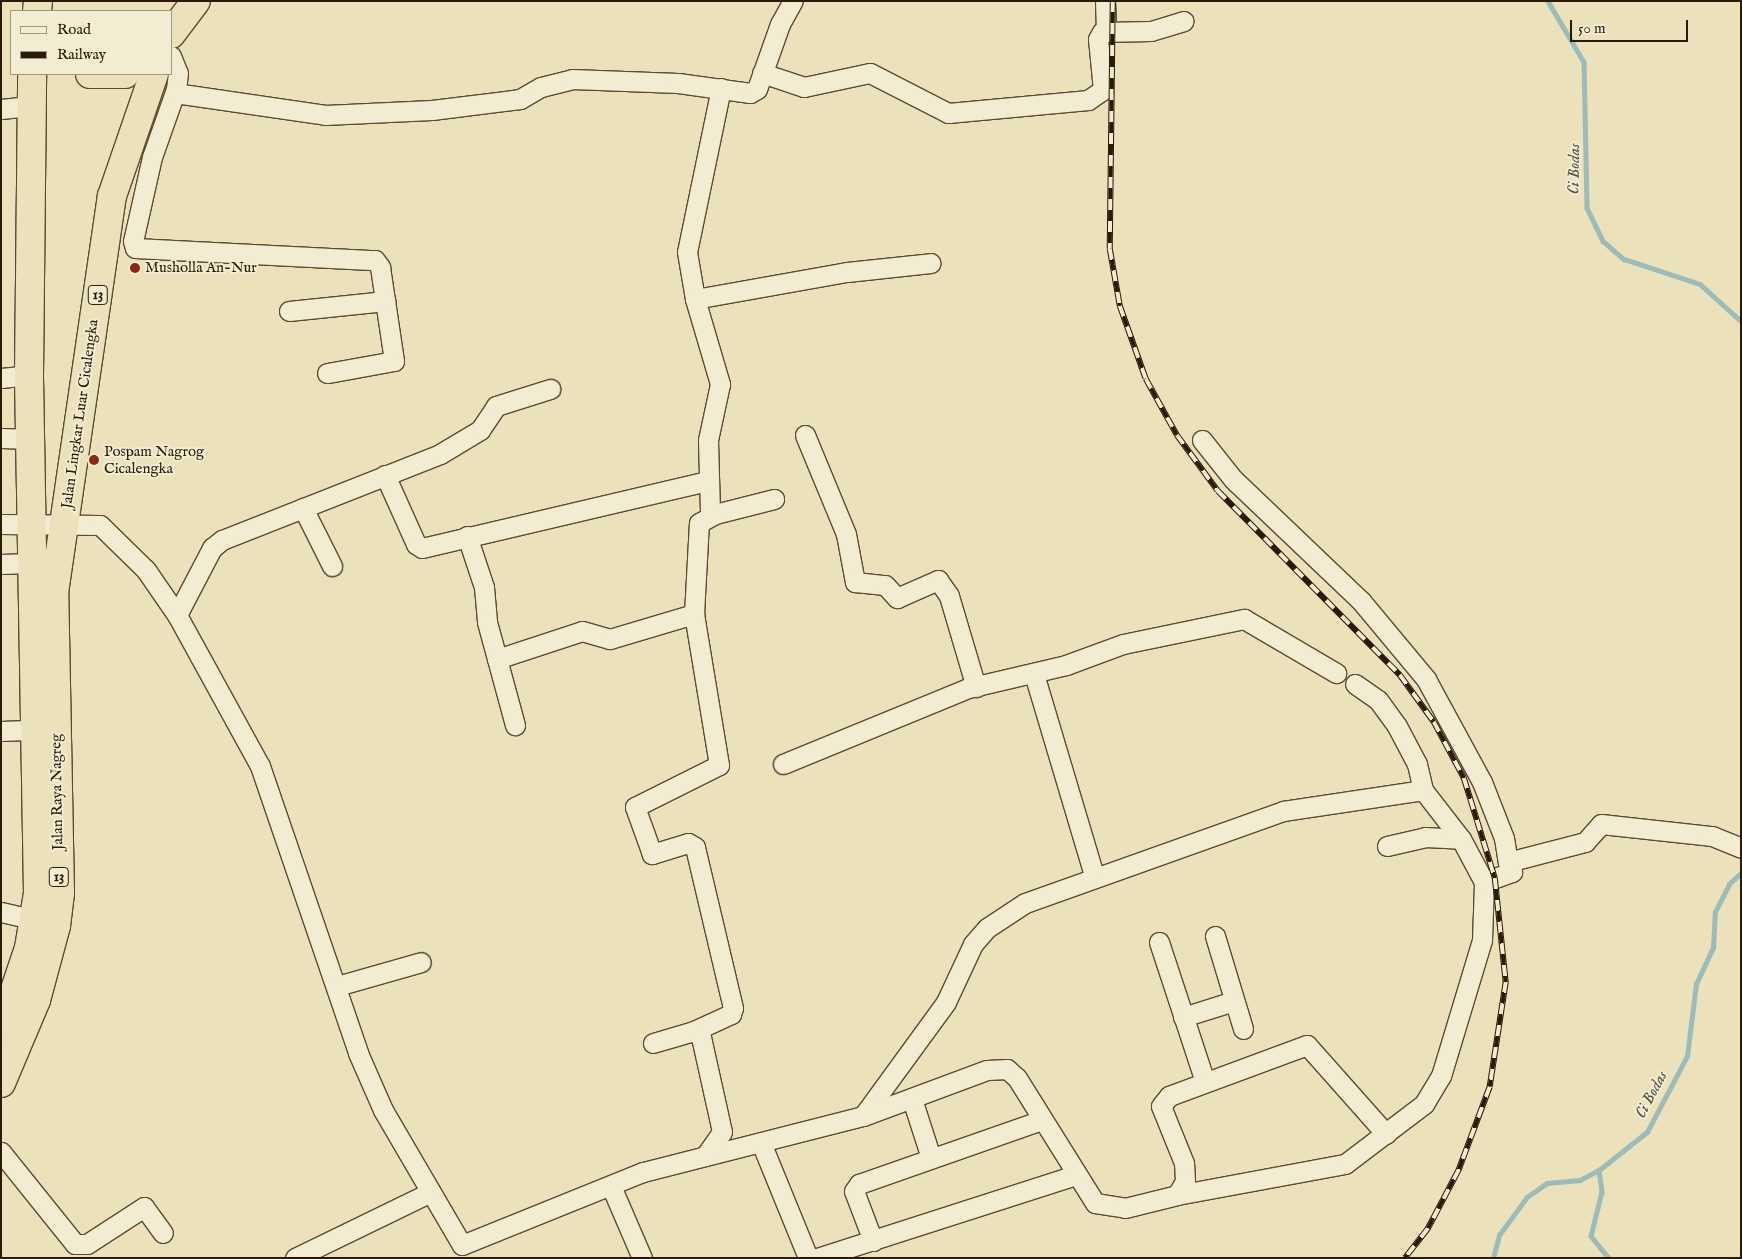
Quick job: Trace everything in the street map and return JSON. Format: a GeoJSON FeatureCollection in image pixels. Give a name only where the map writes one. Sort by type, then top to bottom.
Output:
{"type":"FeatureCollection","features":[{"type":"Feature","properties":{"kind":"highway"},"geometry":{"type":"LineString","coordinates":[[172,33],[196,1]]}},
{"type":"Feature","properties":{"kind":"highway","name":"13"},"geometry":{"type":"LineString","coordinates":[[32,75],[30,106],[29,375],[32,439],[32,522]]}},
{"type":"Feature","properties":{"kind":"highway","name":"Jalan Lingkar Luar Cicalengka"},"geometry":{"type":"LineString","coordinates":[[64,523],[112,196],[154,75]]}},
{"type":"Feature","properties":{"kind":"highway","name":"Jalan Raya Nagreg"},"geometry":{"type":"LineString","coordinates":[[1,1031],[36,920],[32,522]]}},
{"type":"Feature","properties":{"kind":"highway","name":"Jalan Raya Nagreg"},"geometry":{"type":"LineString","coordinates":[[1,1083],[45,973],[57,918],[54,593],[64,523]]}},
{"type":"Feature","properties":{"kind":"street"},"geometry":{"type":"LineString","coordinates":[[175,93],[325,114],[432,110],[520,99],[541,87],[572,79],[721,88],[754,92],[793,1]]}},
{"type":"Feature","properties":{"kind":"street"},"geometry":{"type":"LineString","coordinates":[[1105,1],[1106,30]]}},
{"type":"Feature","properties":{"kind":"street"},"geometry":{"type":"LineString","coordinates":[[762,72],[804,87],[870,73],[948,113],[1088,100],[1103,90],[1098,38],[1106,30],[1151,31],[1183,20]]}},
{"type":"Feature","properties":{"kind":"street"},"geometry":{"type":"LineString","coordinates":[[172,58],[178,73],[175,93],[152,157],[133,241],[135,248],[370,258],[380,267],[394,361],[327,373]]}},
{"type":"Feature","properties":{"kind":"street"},"geometry":{"type":"LineString","coordinates":[[715,514],[708,481],[708,440],[720,384],[695,299],[687,252],[689,234],[721,88]]}},
{"type":"Feature","properties":{"kind":"street"},"geometry":{"type":"LineString","coordinates":[[1,109],[30,106]]}},
{"type":"Feature","properties":{"kind":"street"},"geometry":{"type":"LineString","coordinates":[[695,299],[847,272],[931,264]]}},
{"type":"Feature","properties":{"kind":"street"},"geometry":{"type":"LineString","coordinates":[[289,311],[385,301]]}},
{"type":"Feature","properties":{"kind":"street"},"geometry":{"type":"LineString","coordinates":[[1,378],[29,375]]}},
{"type":"Feature","properties":{"kind":"street"},"geometry":{"type":"LineString","coordinates":[[177,615],[212,548],[222,540],[462,442],[486,424],[496,406],[550,389]]}},
{"type":"Feature","properties":{"kind":"street"},"geometry":{"type":"LineString","coordinates":[[805,435],[846,534],[855,582],[885,585],[897,598],[938,580],[948,596],[976,687]]}},
{"type":"Feature","properties":{"kind":"street"},"geometry":{"type":"LineString","coordinates":[[1,438],[32,439]]}},
{"type":"Feature","properties":{"kind":"street"},"geometry":{"type":"LineString","coordinates":[[1202,440],[1233,479],[1361,601],[1426,679],[1482,782],[1504,838],[1508,862],[1512,872],[1484,882]]}},
{"type":"Feature","properties":{"kind":"street"},"geometry":{"type":"LineString","coordinates":[[385,475],[420,547],[708,481]]}},
{"type":"Feature","properties":{"kind":"street"},"geometry":{"type":"LineString","coordinates":[[653,1043],[694,1031],[731,1014],[733,1008],[695,847],[688,842],[652,854],[635,807],[719,765],[694,614],[699,523],[715,514],[774,499]]}},
{"type":"Feature","properties":{"kind":"street"},"geometry":{"type":"LineString","coordinates":[[303,508],[332,566]]}},
{"type":"Feature","properties":{"kind":"street"},"geometry":{"type":"LineString","coordinates":[[1,524],[32,522],[100,525],[146,570],[177,615],[260,766],[337,986],[383,1110],[467,1251],[611,1186],[706,1156],[762,1145],[863,1116],[1000,1066],[1018,1078],[1076,1174],[1099,1206],[1125,1208],[1177,1195],[1324,1172],[1345,1164],[1424,1104],[1441,1076],[1482,940],[1484,882],[1461,839],[1423,790],[1418,764],[1398,726],[1378,700],[1355,684]]}},
{"type":"Feature","properties":{"kind":"street"},"geometry":{"type":"LineString","coordinates":[[467,536],[484,587],[487,622],[515,725]]}},
{"type":"Feature","properties":{"kind":"street"},"geometry":{"type":"LineString","coordinates":[[1,564],[32,563]]}},
{"type":"Feature","properties":{"kind":"street"},"geometry":{"type":"LineString","coordinates":[[497,659],[582,631],[610,639],[694,614]]}},
{"type":"Feature","properties":{"kind":"street"},"geometry":{"type":"LineString","coordinates":[[783,764],[976,687],[1034,674],[1123,644],[1244,619],[1336,673]]}},
{"type":"Feature","properties":{"kind":"street"},"geometry":{"type":"LineString","coordinates":[[1034,674],[1094,875]]}},
{"type":"Feature","properties":{"kind":"street"},"geometry":{"type":"LineString","coordinates":[[1,731],[34,730]]}},
{"type":"Feature","properties":{"kind":"street"},"geometry":{"type":"LineString","coordinates":[[863,1116],[946,1002],[973,944],[987,928],[1025,902],[1094,875],[1283,811],[1423,790]]}},
{"type":"Feature","properties":{"kind":"street"},"geometry":{"type":"LineString","coordinates":[[1508,862],[1585,842],[1602,824],[1712,836],[1741,848]]}},
{"type":"Feature","properties":{"kind":"street"},"geometry":{"type":"LineString","coordinates":[[1387,846],[1425,837],[1461,839]]}},
{"type":"Feature","properties":{"kind":"street"},"geometry":{"type":"LineString","coordinates":[[1,912],[36,920]]}},
{"type":"Feature","properties":{"kind":"street"},"geometry":{"type":"LineString","coordinates":[[1215,936],[1242,1029]]}},
{"type":"Feature","properties":{"kind":"street"},"geometry":{"type":"LineString","coordinates":[[1158,942],[1204,1082]]}},
{"type":"Feature","properties":{"kind":"street"},"geometry":{"type":"LineString","coordinates":[[337,986],[421,962]]}},
{"type":"Feature","properties":{"kind":"street"},"geometry":{"type":"LineString","coordinates":[[1183,1017],[1234,1001]]}},
{"type":"Feature","properties":{"kind":"street"},"geometry":{"type":"LineString","coordinates":[[694,1031],[701,1037],[722,1132],[706,1156]]}},
{"type":"Feature","properties":{"kind":"street"},"geometry":{"type":"LineString","coordinates":[[1177,1195],[1185,1181],[1184,1164],[1160,1106],[1169,1096],[1307,1045],[1386,1134]]}},
{"type":"Feature","properties":{"kind":"street"},"geometry":{"type":"LineString","coordinates":[[912,1099],[932,1158]]}},
{"type":"Feature","properties":{"kind":"street"},"geometry":{"type":"LineString","coordinates":[[874,1241],[854,1188],[932,1158],[1042,1120]]}},
{"type":"Feature","properties":{"kind":"street"},"geometry":{"type":"LineString","coordinates":[[762,1145],[808,1258]]}},
{"type":"Feature","properties":{"kind":"street"},"geometry":{"type":"LineString","coordinates":[[1,1152],[75,1244],[88,1244],[144,1207],[163,1233]]}},
{"type":"Feature","properties":{"kind":"street"},"geometry":{"type":"LineString","coordinates":[[817,1258],[1076,1174]]}},
{"type":"Feature","properties":{"kind":"street"},"geometry":{"type":"LineString","coordinates":[[611,1186],[642,1258]]}},
{"type":"Feature","properties":{"kind":"street"},"geometry":{"type":"LineString","coordinates":[[295,1258],[432,1192]]}},
{"type":"Feature","properties":{"kind":"waterway","name":"Ci Bodas"},"geometry":{"type":"LineString","coordinates":[[1548,1],[1584,62],[1587,208],[1603,241],[1624,259],[1700,284],[1741,321]]}},
{"type":"Feature","properties":{"kind":"waterway","name":"Ci Bodas"},"geometry":{"type":"LineString","coordinates":[[1493,1258],[1499,1235],[1527,1197],[1547,1183],[1580,1180],[1599,1170],[1647,1132],[1687,1056],[1696,984],[1713,948],[1715,912],[1729,884],[1741,873]]}},
{"type":"Feature","properties":{"kind":"waterway"},"geometry":{"type":"LineString","coordinates":[[1599,1170],[1602,1192],[1591,1236],[1609,1258]]}},
{"type":"Feature","properties":{"kind":"railway"},"geometry":{"type":"LineString","coordinates":[[1113,1],[1110,249],[1120,306],[1146,379],[1177,435],[1218,491],[1400,675],[1434,722],[1464,778],[1495,878],[1506,982],[1490,1087],[1459,1170],[1428,1229],[1405,1258]]}},
{"type":"Feature","properties":{"kind":"place","name":"Musholla An-Nur"},"geometry":{"type":"Point","coordinates":[135,268]}},
{"type":"Feature","properties":{"kind":"place","name":"Pospam Nagrog Cicalengka"},"geometry":{"type":"Point","coordinates":[94,460]}}]}
